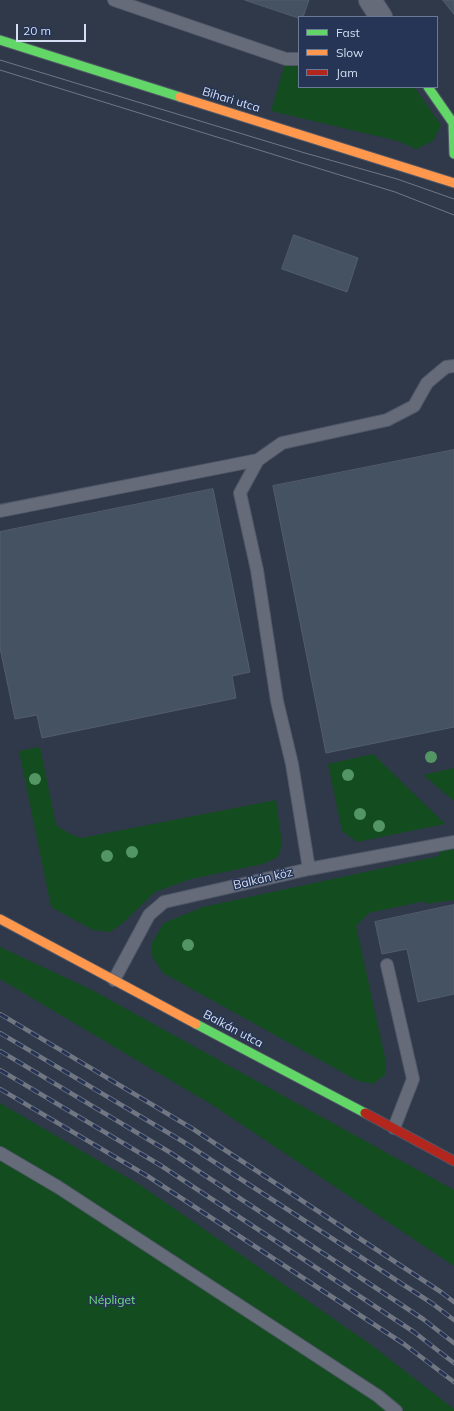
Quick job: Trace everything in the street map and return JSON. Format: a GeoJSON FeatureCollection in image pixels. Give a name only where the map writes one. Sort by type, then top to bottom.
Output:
{"type":"FeatureCollection","features":[{"type":"Feature","properties":{"kind":"street"},"geometry":{"type":"LineString","coordinates":[[370,0],[380,16]]}},
{"type":"Feature","properties":{"kind":"street","name":"Bihari utca"},"geometry":{"type":"LineString","coordinates":[[0,40],[454,183]]}},
{"type":"Feature","properties":{"kind":"street"},"geometry":{"type":"LineString","coordinates":[[429,88],[453,123],[454,154]]}},
{"type":"Feature","properties":{"kind":"street","name":"Balkán utca"},"geometry":{"type":"LineString","coordinates":[[0,919],[454,1161]]}},
{"type":"Feature","properties":{"kind":"lane"},"geometry":{"type":"LineString","coordinates":[[114,0],[286,59],[298,59]]}},
{"type":"Feature","properties":{"kind":"lane"},"geometry":{"type":"LineString","coordinates":[[0,511],[258,460],[282,443],[387,420],[414,406],[427,383],[446,367],[454,366]]}},
{"type":"Feature","properties":{"kind":"lane"},"geometry":{"type":"LineString","coordinates":[[258,460],[240,493],[257,570],[277,701],[292,764],[309,869]]}},
{"type":"Feature","properties":{"kind":"lane","name":"Balkán köz"},"geometry":{"type":"LineString","coordinates":[[114,980],[149,915],[164,902],[309,869],[454,842]]}},
{"type":"Feature","properties":{"kind":"lane"},"geometry":{"type":"LineString","coordinates":[[387,965],[413,1079],[394,1128]]}},
{"type":"Feature","properties":{"kind":"lane"},"geometry":{"type":"LineString","coordinates":[[0,1153],[58,1187],[378,1396],[396,1411]]}},
{"type":"Feature","properties":{"kind":"green space"},"geometry":{"type":"Polygon","coordinates":[[[286,59],[293,65],[298,65],[298,88],[415,88],[441,125],[433,141],[416,149],[398,141],[271,111],[286,59]]]}},
{"type":"Feature","properties":{"kind":"green space"},"geometry":{"type":"Polygon","coordinates":[[[40,747],[56,825],[68,833],[81,838],[276,800],[282,843],[278,857],[263,864],[191,879],[155,892],[123,923],[110,932],[93,930],[51,907],[19,751],[40,747]]]}},
{"type":"Feature","properties":{"kind":"green space"},"geometry":{"type":"Polygon","coordinates":[[[373,754],[445,824],[357,842],[342,831],[328,764],[373,754]]]}},
{"type":"Feature","properties":{"kind":"green space"},"geometry":{"type":"Polygon","coordinates":[[[454,768],[454,801],[423,775],[454,768]]]}},
{"type":"Feature","properties":{"kind":"green space"},"geometry":{"type":"Polygon","coordinates":[[[454,849],[454,900],[425,904],[425,901],[369,913],[356,926],[386,1062],[385,1075],[373,1084],[358,1081],[163,973],[152,956],[152,943],[164,923],[203,907],[439,856],[440,851],[454,849]]]}},
{"type":"Feature","properties":{"kind":"green space"},"geometry":{"type":"Polygon","coordinates":[[[0,947],[92,990],[454,1190],[454,1266],[214,1106],[0,979],[0,947]]]}},
{"type":"Feature","properties":{"kind":"green space","name":"Népliget"},"geometry":{"type":"Polygon","coordinates":[[[0,1103],[140,1185],[370,1344],[454,1409],[454,1411],[0,1411],[0,1103]]]}},
{"type":"Feature","properties":{"kind":"building"},"geometry":{"type":"Polygon","coordinates":[[[245,0],[309,0],[303,16],[298,16],[298,18],[245,0]]]}},
{"type":"Feature","properties":{"kind":"building"},"geometry":{"type":"Polygon","coordinates":[[[443,0],[454,0],[454,14],[443,0]]]}},
{"type":"Feature","properties":{"kind":"building"},"geometry":{"type":"Polygon","coordinates":[[[294,235],[358,258],[347,292],[282,269],[294,235]]]}},
{"type":"Feature","properties":{"kind":"building"},"geometry":{"type":"Polygon","coordinates":[[[454,450],[454,727],[326,753],[273,486],[454,450]]]}},
{"type":"Feature","properties":{"kind":"building"},"geometry":{"type":"Polygon","coordinates":[[[213,489],[250,672],[232,676],[236,698],[42,738],[37,715],[15,719],[0,648],[0,532],[213,489]]]}},
{"type":"Feature","properties":{"kind":"building"},"geometry":{"type":"Polygon","coordinates":[[[454,905],[454,994],[418,1002],[407,949],[382,954],[375,922],[454,905]]]}},
{"type":"Feature","properties":{"kind":"tram line"},"geometry":{"type":"LineString","coordinates":[[0,60],[305,153],[397,179],[454,199]]}},
{"type":"Feature","properties":{"kind":"tram line"},"geometry":{"type":"LineString","coordinates":[[0,70],[395,192],[454,215]]}},
{"type":"Feature","properties":{"kind":"railway"},"geometry":{"type":"LineString","coordinates":[[0,1014],[193,1129],[454,1302]]}},
{"type":"Feature","properties":{"kind":"railway"},"geometry":{"type":"LineString","coordinates":[[0,1033],[182,1141],[433,1304],[454,1320]]}},
{"type":"Feature","properties":{"kind":"railway"},"geometry":{"type":"LineString","coordinates":[[0,1051],[171,1153],[423,1319],[454,1343]]}},
{"type":"Feature","properties":{"kind":"railway"},"geometry":{"type":"LineString","coordinates":[[0,1070],[160,1165],[414,1332],[454,1363]]}},
{"type":"Feature","properties":{"kind":"railway"},"geometry":{"type":"LineString","coordinates":[[0,1089],[149,1177],[404,1344],[454,1382]]}},
{"type":"Feature","properties":{"kind":"traffic: fast"},"geometry":{"type":"LineString","coordinates":[[0,40],[180,97]]}},
{"type":"Feature","properties":{"kind":"traffic: fast"},"geometry":{"type":"LineString","coordinates":[[429,88],[453,123],[454,154]]}},
{"type":"Feature","properties":{"kind":"traffic: fast"},"geometry":{"type":"LineString","coordinates":[[196,1024],[365,1113]]}},
{"type":"Feature","properties":{"kind":"traffic: slow"},"geometry":{"type":"LineString","coordinates":[[180,97],[454,183]]}},
{"type":"Feature","properties":{"kind":"traffic: slow"},"geometry":{"type":"LineString","coordinates":[[0,919],[196,1024]]}},
{"type":"Feature","properties":{"kind":"traffic: jam"},"geometry":{"type":"LineString","coordinates":[[365,1113],[454,1161]]}}]}
